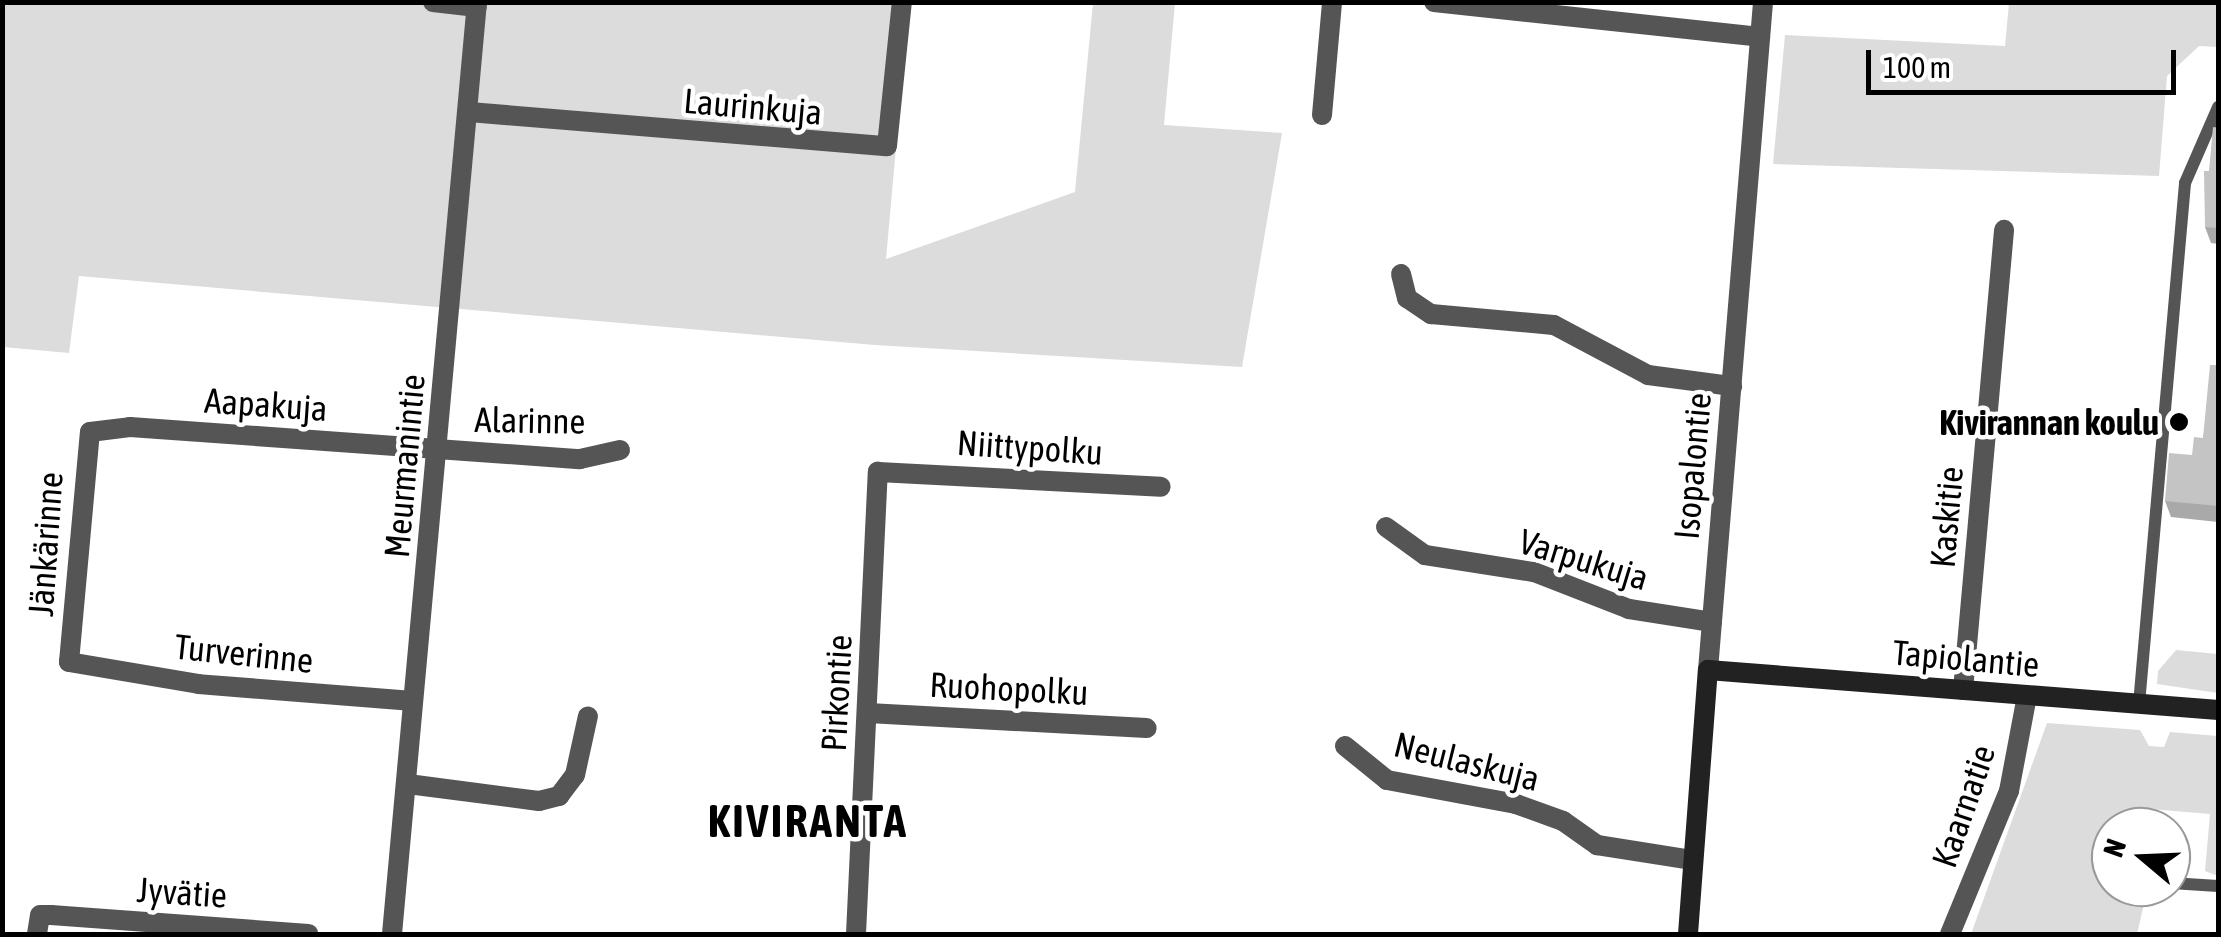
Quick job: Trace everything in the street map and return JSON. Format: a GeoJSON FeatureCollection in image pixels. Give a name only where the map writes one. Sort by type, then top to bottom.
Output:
{"type":"FeatureCollection","features":[{"type":"Feature","properties":{"kind":"street"},"geometry":{"type":"LineString","coordinates":[[432,2],[477,4]]}},
{"type":"Feature","properties":{"kind":"street","name":"Laurinkuja"},"geometry":{"type":"LineString","coordinates":[[469,112],[887,146],[902,2]]}},
{"type":"Feature","properties":{"kind":"street"},"geometry":{"type":"LineString","coordinates":[[1322,114],[1332,2]]}},
{"type":"Feature","properties":{"kind":"street"},"geometry":{"type":"LineString","coordinates":[[1434,2],[1760,37]]}},
{"type":"Feature","properties":{"kind":"street","name":"Isopalontie"},"geometry":{"type":"LineString","coordinates":[[1688,934],[1763,2]]}},
{"type":"Feature","properties":{"kind":"street","name":"Meurmanintie"},"geometry":{"type":"LineString","coordinates":[[392,934],[477,4]]}},
{"type":"Feature","properties":{"kind":"street","name":"Kaskitie"},"geometry":{"type":"LineString","coordinates":[[1963,690],[2004,230]]}},
{"type":"Feature","properties":{"kind":"street"},"geometry":{"type":"LineString","coordinates":[[1402,274],[1407,298],[1431,314],[1554,325],[1648,375],[1732,386]]}},
{"type":"Feature","properties":{"kind":"street","name":"Aapakuja"},"geometry":{"type":"LineString","coordinates":[[90,432],[130,427],[438,450]]}},
{"type":"Feature","properties":{"kind":"street","name":"Jänkärinne"},"geometry":{"type":"LineString","coordinates":[[69,662],[90,432]]}},
{"type":"Feature","properties":{"kind":"street","name":"Alarinne"},"geometry":{"type":"LineString","coordinates":[[438,450],[580,459],[620,450]]}},
{"type":"Feature","properties":{"kind":"street","name":"Niittypolku"},"geometry":{"type":"LineString","coordinates":[[896,471],[1161,487]]}},
{"type":"Feature","properties":{"kind":"street","name":"Pirkontie"},"geometry":{"type":"LineString","coordinates":[[856,934],[878,472],[896,471]]}},
{"type":"Feature","properties":{"kind":"street","name":"Varpukuja"},"geometry":{"type":"LineString","coordinates":[[1386,527],[1426,555],[1534,572],[1629,609],[1712,622]]}},
{"type":"Feature","properties":{"kind":"street","name":"Turverinne"},"geometry":{"type":"LineString","coordinates":[[69,662],[199,684],[413,701]]}},
{"type":"Feature","properties":{"kind":"street","name":"Tapiolantie"},"geometry":{"type":"LineString","coordinates":[[1708,670],[2218,710]]}},
{"type":"Feature","properties":{"kind":"street","name":"Kaarnatie"},"geometry":{"type":"LineString","coordinates":[[1950,934],[2009,791],[2028,696]]}},
{"type":"Feature","properties":{"kind":"street","name":"Ruohopolku"},"geometry":{"type":"LineString","coordinates":[[868,713],[1147,728]]}},
{"type":"Feature","properties":{"kind":"street"},"geometry":{"type":"LineString","coordinates":[[408,784],[539,801],[558,796],[574,775],[588,716]]}},
{"type":"Feature","properties":{"kind":"street","name":"Neulaskuja"},"geometry":{"type":"LineString","coordinates":[[1345,746],[1388,780],[1516,804],[1563,821],[1597,845],[1692,860]]}},
{"type":"Feature","properties":{"kind":"street","name":"Jyvätie"},"geometry":{"type":"LineString","coordinates":[[37,934],[40,915],[50,914],[308,934]]}},
{"type":"Feature","properties":{"kind":"lane"},"geometry":{"type":"LineString","coordinates":[[2139,704],[2185,183],[2218,106]]}},
{"type":"Feature","properties":{"kind":"lane"},"geometry":{"type":"LineString","coordinates":[[2191,884],[2218,886]]}},
{"type":"Feature","properties":{"kind":"shaded area"},"geometry":{"type":"Polygon","coordinates":[[[2,3],[909,3],[886,259],[1075,192],[1093,3],[1175,3],[1164,125],[1282,133],[1242,367],[875,345],[79,276],[69,353],[3,347],[2,3]]]}},
{"type":"Feature","properties":{"kind":"shaded area"},"geometry":{"type":"Polygon","coordinates":[[[2009,3],[2218,3],[2218,47],[2199,46],[2167,76],[2159,176],[1773,164],[1785,35],[2005,46],[2009,3]]]}},
{"type":"Feature","properties":{"kind":"shaded area"},"geometry":{"type":"Polygon","coordinates":[[[2176,650],[2218,654],[2218,693],[2157,684],[2158,671],[2176,650]]]}},
{"type":"Feature","properties":{"kind":"shaded area"},"geometry":{"type":"Polygon","coordinates":[[[2047,723],[2140,730],[2149,746],[2164,747],[2170,732],[2218,736],[2218,876],[2205,871],[2210,814],[2191,812],[2191,807],[2091,807],[2091,907],[2143,907],[2137,934],[1971,934],[2047,723]]]}},
{"type":"Feature","properties":{"kind":"building"},"geometry":{"type":"Polygon","coordinates":[[[2213,127],[2218,128],[2218,228],[2205,227],[2204,171],[2209,171],[2213,127]]]}},
{"type":"Feature","properties":{"kind":"building"},"geometry":{"type":"Polygon","coordinates":[[[2210,365],[2218,365],[2218,506],[2165,501],[2169,453],[2192,455],[2194,437],[2203,438],[2210,365]]]}},
{"type":"Feature","properties":{"kind":"place","name":"Kivirannan koulu"},"geometry":{"type":"Point","coordinates":[2179,422]}},
{"type":"Feature","properties":{"kind":"district","name":"KIVIRANTA"},"geometry":{"type":"Point","coordinates":[808,822]}}]}
